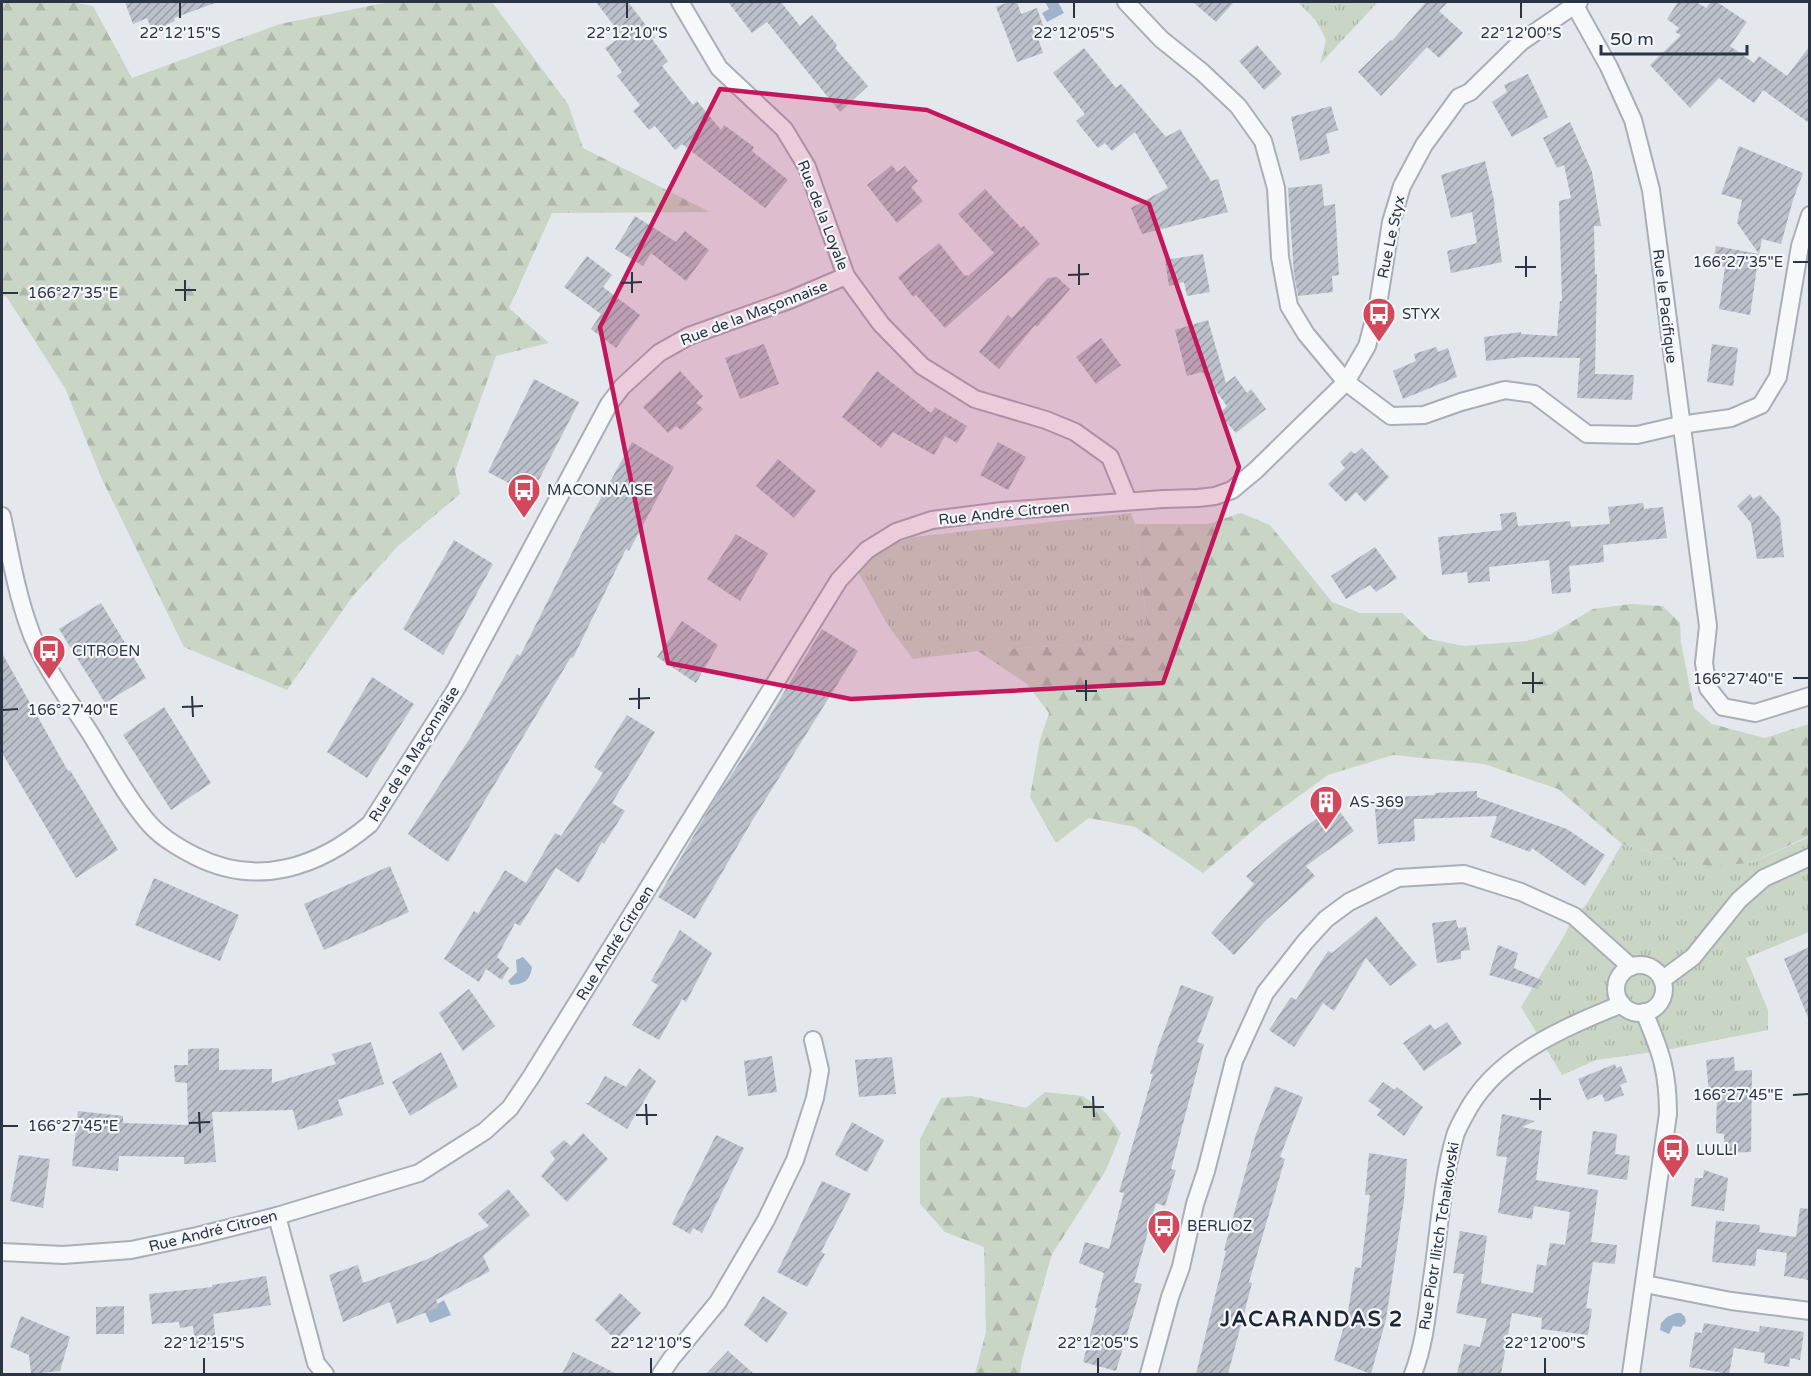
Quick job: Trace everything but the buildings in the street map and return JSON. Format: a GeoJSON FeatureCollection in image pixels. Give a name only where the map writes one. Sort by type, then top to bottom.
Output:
{"type":"FeatureCollection","features":[{"type":"Feature","properties":{"kind":"street","name":"Rue de la Loyale"},"geometry":{"type":"LineString","coordinates":[[680,2],[719,68],[784,129],[807,167],[846,276],[881,324],[922,366],[975,399],[1046,420],[1075,432],[1110,457],[1128,501]]}},
{"type":"Feature","properties":{"kind":"street"},"geometry":{"type":"LineString","coordinates":[[1125,2],[1161,39],[1202,72],[1238,106],[1263,141],[1276,188],[1280,257],[1288,306],[1306,334],[1346,382],[1391,416],[1424,415],[1505,390],[1534,394],[1587,434],[1637,435],[1680,425],[1731,418],[1761,405],[1778,377],[1800,246],[1809,216]]}},
{"type":"Feature","properties":{"kind":"street","name":"Rue Le Styx"},"geometry":{"type":"LineString","coordinates":[[1128,501],[1198,498],[1215,496],[1232,490],[1256,470],[1346,382],[1367,346],[1378,305],[1391,222],[1402,186],[1424,145],[1459,97],[1470,92],[1521,42],[1576,2]]}},
{"type":"Feature","properties":{"kind":"street","name":"Rue le Pacifique"},"geometry":{"type":"LineString","coordinates":[[1576,2],[1610,67],[1633,120],[1651,190],[1708,626],[1704,663],[1708,688],[1723,707],[1755,713],[1809,696]]}},
{"type":"Feature","properties":{"kind":"street","name":"Rue de la Maçonnaise"},"geometry":{"type":"LineString","coordinates":[[2,516],[29,629],[62,688],[147,821],[176,847],[228,870],[249,873],[285,870],[331,853],[370,824],[456,688],[609,404],[621,387],[659,353],[690,336],[792,299],[846,276]]}},
{"type":"Feature","properties":{"kind":"street","name":"Rue André Citroen"},"geometry":{"type":"LineString","coordinates":[[2,1252],[63,1255],[131,1250],[277,1216],[419,1173],[486,1131],[510,1108],[562,1028],[839,580],[867,550],[896,532],[932,520],[1002,511],[1128,501]]}},
{"type":"Feature","properties":{"kind":"street"},"geometry":{"type":"LineString","coordinates":[[1662,980],[1693,957],[1739,900],[1764,879],[1809,857]]}},
{"type":"Feature","properties":{"kind":"street"},"geometry":{"type":"LineString","coordinates":[[1149,1374],[1170,1297],[1181,1267],[1234,1061],[1265,993],[1326,919],[1350,902],[1398,878],[1464,874],[1521,892],[1574,916],[1631,967]]}},
{"type":"Feature","properties":{"kind":"street"},"geometry":{"type":"LineString","coordinates":[[1645,966],[1658,974],[1662,980],[1661,1000],[1657,1006],[1644,1012],[1632,1011],[1618,998],[1617,983],[1624,971],[1631,967],[1645,966]]}},
{"type":"Feature","properties":{"kind":"street","name":"Rue Piotr Ilitch Tchaikovski"},"geometry":{"type":"LineString","coordinates":[[1413,1374],[1422,1346],[1455,1134],[1471,1103],[1486,1084],[1512,1060],[1543,1040],[1622,1004]]}},
{"type":"Feature","properties":{"kind":"street"},"geometry":{"type":"LineString","coordinates":[[1631,1374],[1668,1114],[1667,1082],[1661,1051],[1644,1012]]}},
{"type":"Feature","properties":{"kind":"street"},"geometry":{"type":"LineString","coordinates":[[661,1374],[718,1302],[766,1221],[795,1160],[815,1098],[820,1070],[813,1040]]}},
{"type":"Feature","properties":{"kind":"street"},"geometry":{"type":"LineString","coordinates":[[277,1216],[316,1363],[325,1374]]}},
{"type":"Feature","properties":{"kind":"street"},"geometry":{"type":"LineString","coordinates":[[1645,1284],[1731,1301],[1809,1311]]}},
{"type":"Feature","properties":{"kind":"highlighted area"},"geometry":{"type":"Polygon","coordinates":[[[720,89],[927,110],[1149,204],[1239,467],[1163,683],[851,699],[668,663],[600,327],[720,89]]]}},
{"type":"Feature","properties":{"kind":"green space"},"geometry":{"type":"Polygon","coordinates":[[[2,2],[71,2],[93,6],[132,78],[280,24],[389,2],[492,2],[568,104],[583,148],[710,212],[552,213],[509,308],[549,343],[496,356],[455,471],[460,494],[397,547],[352,597],[287,690],[184,647],[101,477],[65,388],[6,296],[2,297],[2,2]]]}},
{"type":"Feature","properties":{"kind":"green space"},"geometry":{"type":"Polygon","coordinates":[[[1298,2],[1378,2],[1320,64],[1326,40],[1317,22],[1298,2]]]}},
{"type":"Feature","properties":{"kind":"green space"},"geometry":{"type":"Polygon","coordinates":[[[1131,513],[1135,524],[1148,633],[1115,642],[978,651],[913,659],[887,624],[856,568],[887,546],[914,537],[1131,513]]]}},
{"type":"Feature","properties":{"kind":"green space"},"geometry":{"type":"Polygon","coordinates":[[[1241,513],[1270,525],[1332,602],[1360,613],[1402,613],[1429,639],[1464,646],[1527,641],[1551,634],[1593,609],[1631,604],[1663,606],[1680,623],[1681,643],[1694,708],[1712,724],[1765,738],[1809,724],[1809,836],[1751,863],[1710,866],[1674,860],[1622,844],[1558,789],[1484,764],[1393,755],[1328,775],[1262,823],[1203,873],[1135,827],[1089,818],[1056,843],[1030,797],[1040,740],[1049,713],[1027,684],[978,651],[1115,642],[1148,633],[1135,524],[1208,524],[1241,513]]]}},
{"type":"Feature","properties":{"kind":"green space"},"geometry":{"type":"Polygon","coordinates":[[[1809,837],[1809,932],[1746,958],[1768,1010],[1768,1030],[1661,1051],[1596,1060],[1562,1075],[1521,1007],[1574,916],[1586,905],[1622,844],[1674,860],[1751,863],[1809,837]]]}},
{"type":"Feature","properties":{"kind":"green space"},"geometry":{"type":"Polygon","coordinates":[[[1045,1092],[1083,1096],[1106,1113],[1121,1133],[1106,1170],[1052,1254],[1020,1374],[975,1374],[986,1332],[984,1247],[945,1232],[920,1204],[920,1139],[941,1098],[971,1096],[1026,1108],[1045,1092]]]}},
{"type":"Feature","properties":{"kind":"water"},"geometry":{"type":"Polygon","coordinates":[[[1045,2],[1058,2],[1064,13],[1047,22],[1042,13],[1049,9],[1045,2]]]}},
{"type":"Feature","properties":{"kind":"water"},"geometry":{"type":"Polygon","coordinates":[[[523,957],[532,967],[530,976],[523,983],[511,985],[508,981],[517,972],[516,960],[523,957]]]}},
{"type":"Feature","properties":{"kind":"water"},"geometry":{"type":"Polygon","coordinates":[[[444,1300],[451,1315],[430,1323],[425,1312],[444,1300]]]}},
{"type":"Feature","properties":{"kind":"water"},"geometry":{"type":"Polygon","coordinates":[[[1676,1313],[1681,1313],[1686,1322],[1681,1327],[1673,1326],[1669,1334],[1660,1330],[1661,1323],[1676,1313]]]}},
{"type":"Feature","properties":{"kind":"place","name":"STYX"},"geometry":{"type":"Point","coordinates":[1379,343]}},
{"type":"Feature","properties":{"kind":"place","name":"MACONNAISE"},"geometry":{"type":"Point","coordinates":[524,519]}},
{"type":"Feature","properties":{"kind":"place","name":"CITROEN"},"geometry":{"type":"Point","coordinates":[49,680]}},
{"type":"Feature","properties":{"kind":"place","name":"AS-369"},"geometry":{"type":"Point","coordinates":[1326,831]}},
{"type":"Feature","properties":{"kind":"place","name":"LULLI"},"geometry":{"type":"Point","coordinates":[1673,1179]}},
{"type":"Feature","properties":{"kind":"place","name":"BERLIOZ"},"geometry":{"type":"Point","coordinates":[1164,1255]}},
{"type":"Feature","properties":{"kind":"district","name":"JACARANDAS 2"},"geometry":{"type":"Point","coordinates":[1312,1319]}}]}
